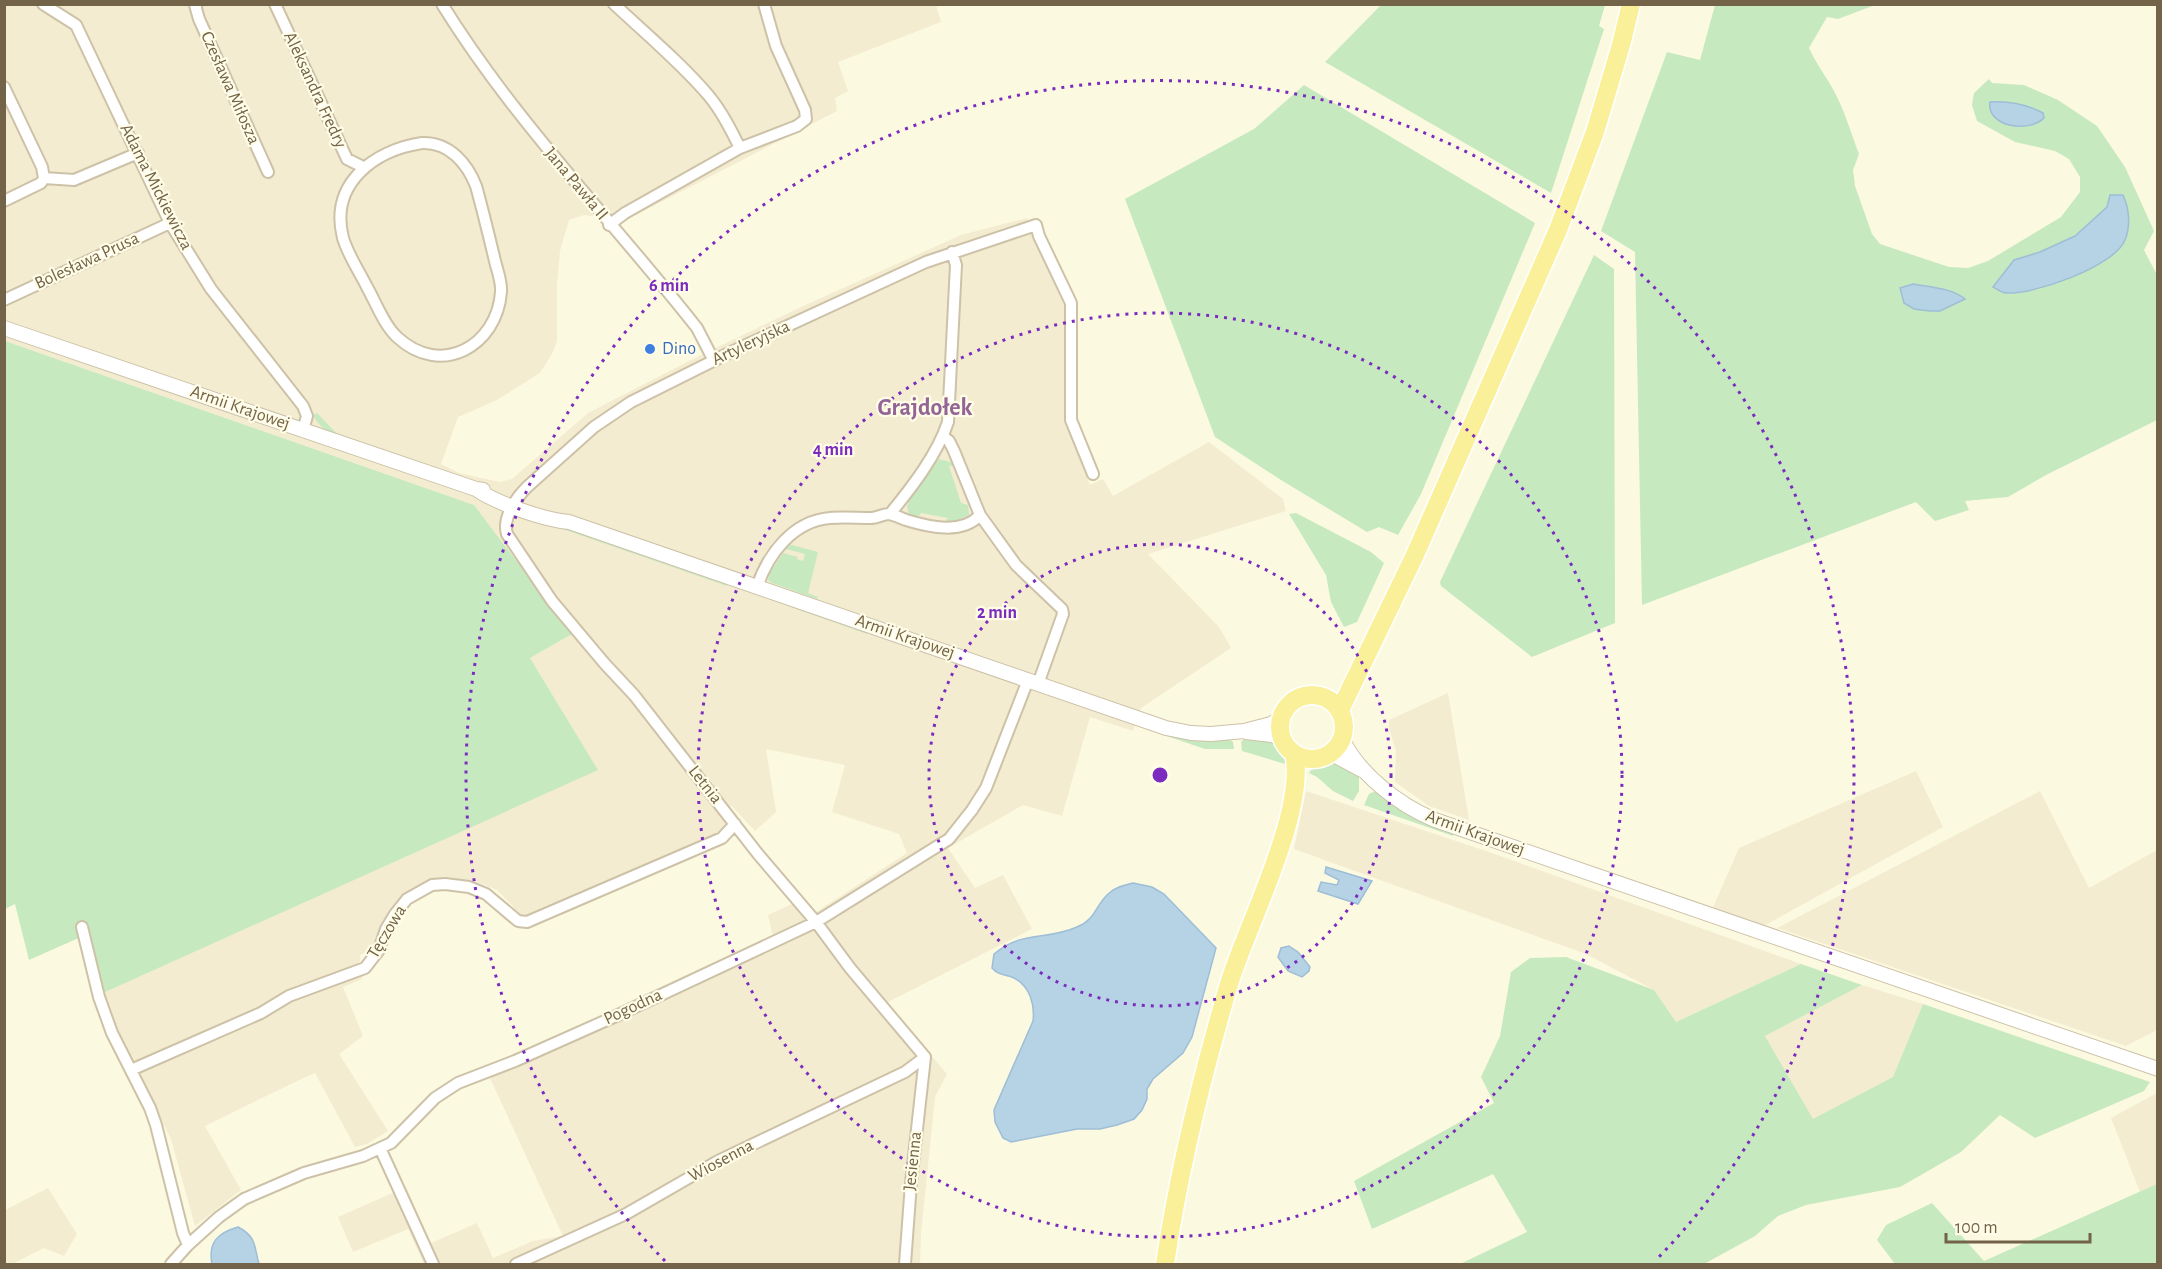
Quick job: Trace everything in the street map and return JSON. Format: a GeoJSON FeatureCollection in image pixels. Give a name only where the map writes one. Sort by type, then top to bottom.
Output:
{"type":"FeatureCollection","features":[{"type":"Feature","properties":{"kind":"main road"},"geometry":{"type":"LineString","coordinates":[[1340,710],[1414,557],[1558,230],[1594,132],[1622,45],[1631,4]]}},
{"type":"Feature","properties":{"kind":"main road"},"geometry":{"type":"LineString","coordinates":[[1324,697],[1339,688],[1358,670]]}},
{"type":"Feature","properties":{"kind":"main road"},"geometry":{"type":"LineString","coordinates":[[1165,1264],[1179,1183],[1212,1044],[1237,962],[1278,853],[1295,791],[1310,763],[1321,757],[1342,739],[1344,724],[1340,710],[1333,702],[1313,695],[1298,698],[1289,704],[1281,718],[1282,739],[1294,753],[1306,759],[1321,757]]}},
{"type":"Feature","properties":{"kind":"main road"},"geometry":{"type":"LineString","coordinates":[[1294,753],[1295,791]]}},
{"type":"Feature","properties":{"kind":"street","name":"Adama Mickiewicza"},"geometry":{"type":"LineString","coordinates":[[43,4],[76,25],[170,223],[211,290],[303,406],[307,416],[303,430]]}},
{"type":"Feature","properties":{"kind":"street","name":"Czesława Miłosza"},"geometry":{"type":"LineString","coordinates":[[197,4],[195,5],[199,19],[268,172]]}},
{"type":"Feature","properties":{"kind":"street","name":"Aleksandra Fredry"},"geometry":{"type":"LineString","coordinates":[[276,4],[347,159],[363,167]]}},
{"type":"Feature","properties":{"kind":"street","name":"Jana Pawła II"},"geometry":{"type":"LineString","coordinates":[[442,4],[525,122],[697,328],[714,361]]}},
{"type":"Feature","properties":{"kind":"street"},"geometry":{"type":"LineString","coordinates":[[614,4],[710,97],[741,148]]}},
{"type":"Feature","properties":{"kind":"street"},"geometry":{"type":"LineString","coordinates":[[609,225],[625,213],[741,148],[797,126],[806,119],[800,99],[776,46],[764,4]]}},
{"type":"Feature","properties":{"kind":"street"},"geometry":{"type":"LineString","coordinates":[[4,87],[42,167],[44,178],[41,183],[4,201]]}},
{"type":"Feature","properties":{"kind":"street","name":"Aleksandra Fredry"},"geometry":{"type":"LineString","coordinates":[[429,143],[452,152],[463,161],[471,173],[502,289],[494,321],[485,334],[469,349],[445,356],[434,356],[408,345],[398,338],[388,325],[343,237],[342,217],[346,194],[350,183],[363,167],[400,148],[429,143]]}},
{"type":"Feature","properties":{"kind":"street"},"geometry":{"type":"LineString","coordinates":[[44,178],[67,180],[82,178],[138,153]]}},
{"type":"Feature","properties":{"kind":"street","name":"Bolesława Prusa"},"geometry":{"type":"LineString","coordinates":[[4,300],[170,223]]}},
{"type":"Feature","properties":{"kind":"street","name":"Artyleryjska"},"geometry":{"type":"LineString","coordinates":[[515,503],[527,487],[594,427],[631,402],[826,307],[952,252],[1036,225],[1071,303],[1071,420],[1093,474]]}},
{"type":"Feature","properties":{"kind":"street"},"geometry":{"type":"LineString","coordinates":[[890,514],[943,436],[948,422],[956,265],[952,252]]}},
{"type":"Feature","properties":{"kind":"street","name":"Armii Krajowej"},"geometry":{"type":"LineString","coordinates":[[4,328],[476,489],[487,497],[558,514],[569,522],[1180,731],[1211,734],[1244,731],[1271,724],[1281,718]]}},
{"type":"Feature","properties":{"kind":"street"},"geometry":{"type":"LineString","coordinates":[[943,436],[954,451],[980,515],[1016,565],[1062,609],[1063,614],[1033,682]]}},
{"type":"Feature","properties":{"kind":"street","name":"Letnia"},"geometry":{"type":"LineString","coordinates":[[515,503],[506,524],[506,531],[552,601],[634,695],[735,824],[816,922],[850,968],[925,1057]]}},
{"type":"Feature","properties":{"kind":"street"},"geometry":{"type":"LineString","coordinates":[[758,587],[762,574],[778,548],[784,540],[802,526],[828,518],[874,518],[890,514],[927,526],[950,527],[972,524],[980,515]]}},
{"type":"Feature","properties":{"kind":"street","name":"Pogodna"},"geometry":{"type":"LineString","coordinates":[[171,1264],[219,1217],[244,1199],[304,1173],[363,1156],[391,1143],[435,1098],[458,1083],[515,1061],[596,1025],[816,922],[949,839],[986,788],[1033,682]]}},
{"type":"Feature","properties":{"kind":"street","name":"Armii Krajowej"},"geometry":{"type":"LineString","coordinates":[[1244,731],[1272,735],[1282,739]]}},
{"type":"Feature","properties":{"kind":"street","name":"Armii Krajowej"},"geometry":{"type":"LineString","coordinates":[[1342,739],[1364,771],[1400,801],[1429,818],[2157,1069]]}},
{"type":"Feature","properties":{"kind":"street","name":"Armii Krajowej"},"geometry":{"type":"LineString","coordinates":[[1321,757],[1336,756],[1364,771]]}},
{"type":"Feature","properties":{"kind":"street","name":"Tęczowa"},"geometry":{"type":"LineString","coordinates":[[131,1070],[250,1018],[289,996],[365,968],[379,950],[386,929],[407,899],[432,885],[469,887],[486,894],[518,921],[527,922],[722,838],[735,824]]}},
{"type":"Feature","properties":{"kind":"street"},"geometry":{"type":"LineString","coordinates":[[82,927],[99,997],[116,1041],[150,1107],[183,1233],[189,1245]]}},
{"type":"Feature","properties":{"kind":"street","name":"Wiosenna"},"geometry":{"type":"LineString","coordinates":[[516,1264],[626,1214],[718,1161],[905,1072],[925,1057]]}},
{"type":"Feature","properties":{"kind":"street","name":"Jesienna"},"geometry":{"type":"LineString","coordinates":[[905,1264],[925,1057]]}},
{"type":"Feature","properties":{"kind":"street"},"geometry":{"type":"LineString","coordinates":[[380,1148],[433,1264]]}},
{"type":"Feature","properties":{"kind":"shaded area"},"geometry":{"type":"Polygon","coordinates":[[[5,5],[936,5],[941,22],[838,62],[848,91],[835,98],[837,111],[626,220],[584,215],[569,220],[560,251],[557,284],[557,341],[553,352],[540,373],[497,400],[458,417],[441,464],[459,473],[500,482],[512,479],[588,413],[689,361],[801,307],[961,235],[1027,218],[1066,306],[1065,422],[1090,485],[1103,479],[1113,496],[1209,442],[1283,499],[1286,511],[1148,554],[1219,627],[1231,648],[1141,708],[1133,731],[1090,717],[1062,816],[1023,805],[948,848],[975,888],[1003,875],[1032,929],[886,1003],[947,1074],[935,1097],[920,1264],[424,1264],[408,1229],[353,1252],[338,1217],[406,1187],[431,1243],[477,1223],[493,1258],[533,1241],[563,1236],[490,1078],[775,946],[768,915],[803,899],[816,912],[907,853],[899,834],[832,812],[845,765],[766,749],[776,812],[755,831],[731,805],[722,832],[531,918],[517,914],[512,905],[497,890],[475,881],[453,879],[425,885],[404,898],[384,919],[375,948],[360,955],[362,979],[343,987],[363,1036],[339,1054],[388,1131],[367,1144],[355,1147],[315,1073],[205,1126],[241,1190],[195,1226],[171,1139],[127,1053],[103,993],[597,769],[530,658],[572,634],[474,505],[5,341],[5,5]]]}},
{"type":"Feature","properties":{"kind":"shaded area"},"geometry":{"type":"Polygon","coordinates":[[[1448,693],[1469,820],[1429,806],[1395,782],[1396,751],[1389,720],[1448,693]]]}},
{"type":"Feature","properties":{"kind":"shaded area"},"geometry":{"type":"Polygon","coordinates":[[[1916,771],[1943,827],[1760,928],[1712,910],[1739,848],[1916,771]]]}},
{"type":"Feature","properties":{"kind":"shaded area"},"geometry":{"type":"Polygon","coordinates":[[[1306,791],[1489,852],[1801,964],[1676,1022],[1654,990],[1586,954],[1294,849],[1306,791]]]}},
{"type":"Feature","properties":{"kind":"shaded area"},"geometry":{"type":"Polygon","coordinates":[[[2040,791],[2089,888],[2157,850],[2157,1030],[2126,1046],[1777,928],[2040,791]]]}},
{"type":"Feature","properties":{"kind":"shaded area"},"geometry":{"type":"Polygon","coordinates":[[[1862,985],[1923,1004],[1893,1077],[1813,1120],[1765,1036],[1862,985]]]}},
{"type":"Feature","properties":{"kind":"shaded area"},"geometry":{"type":"Polygon","coordinates":[[[2157,1093],[2157,1184],[2140,1192],[2111,1118],[2157,1093]]]}},
{"type":"Feature","properties":{"kind":"shaded area"},"geometry":{"type":"Polygon","coordinates":[[[48,1188],[77,1234],[64,1256],[44,1248],[12,1264],[5,1264],[5,1210],[48,1188]]]}},
{"type":"Feature","properties":{"kind":"green space"},"geometry":{"type":"Polygon","coordinates":[[[1381,5],[1605,5],[1599,26],[1604,29],[1551,193],[1325,62],[1381,5]]]}},
{"type":"Feature","properties":{"kind":"green space"},"geometry":{"type":"Polygon","coordinates":[[[1715,5],[1875,5],[1838,19],[1827,17],[1809,48],[1839,100],[1859,154],[1853,170],[1855,186],[1872,234],[1880,244],[1949,267],[1968,268],[1988,261],[2061,217],[2080,192],[2080,177],[2069,159],[2055,151],[2015,142],[1977,121],[1972,105],[1974,93],[1989,79],[1992,83],[2024,85],[2058,100],[2097,126],[2125,167],[2154,231],[2144,250],[2157,275],[2157,420],[2046,475],[2008,497],[1965,501],[1969,510],[1935,521],[1916,502],[1642,605],[1635,252],[1601,231],[1667,52],[1700,60],[1715,5]]]}},
{"type":"Feature","properties":{"kind":"green space"},"geometry":{"type":"Polygon","coordinates":[[[1304,85],[1535,223],[1421,494],[1398,535],[1379,527],[1367,532],[1215,437],[1125,199],[1254,129],[1304,85]]]}},
{"type":"Feature","properties":{"kind":"green space"},"geometry":{"type":"Polygon","coordinates":[[[1594,255],[1614,269],[1615,623],[1532,657],[1441,586],[1440,582],[1594,255]]]}},
{"type":"Feature","properties":{"kind":"green space"},"geometry":{"type":"Polygon","coordinates":[[[5,341],[474,505],[572,634],[530,658],[598,770],[103,993],[90,933],[29,960],[15,904],[5,909],[5,341]]]}},
{"type":"Feature","properties":{"kind":"green space"},"geometry":{"type":"Polygon","coordinates":[[[317,413],[341,438],[328,432],[322,426],[313,415],[317,413]]]}},
{"type":"Feature","properties":{"kind":"green space"},"geometry":{"type":"Polygon","coordinates":[[[939,459],[954,463],[953,466],[949,466],[961,503],[968,505],[969,515],[957,520],[957,523],[943,523],[948,518],[921,513],[918,517],[909,515],[907,506],[909,503],[906,501],[934,460],[937,462],[939,459]]]}},
{"type":"Feature","properties":{"kind":"green space"},"geometry":{"type":"Polygon","coordinates":[[[1296,513],[1371,552],[1384,563],[1357,622],[1344,627],[1331,602],[1326,575],[1289,514],[1296,513]]]}},
{"type":"Feature","properties":{"kind":"green space"},"geometry":{"type":"Polygon","coordinates":[[[552,522],[726,581],[727,586],[554,526],[552,522]]]}},
{"type":"Feature","properties":{"kind":"green space"},"geometry":{"type":"Polygon","coordinates":[[[788,544],[818,552],[808,593],[818,597],[817,599],[768,580],[769,574],[783,553],[798,557],[797,559],[803,561],[805,554],[786,549],[784,547],[788,544]]]}},
{"type":"Feature","properties":{"kind":"green space"},"geometry":{"type":"Polygon","coordinates":[[[788,604],[867,632],[867,634],[788,606],[788,604]]]}},
{"type":"Feature","properties":{"kind":"green space"},"geometry":{"type":"Polygon","coordinates":[[[1134,722],[1227,738],[1233,742],[1234,749],[1205,749],[1134,725],[1134,722]]]}},
{"type":"Feature","properties":{"kind":"green space"},"geometry":{"type":"Polygon","coordinates":[[[1245,738],[1269,740],[1280,745],[1292,766],[1242,751],[1241,742],[1245,738]]]}},
{"type":"Feature","properties":{"kind":"green space"},"geometry":{"type":"Polygon","coordinates":[[[1331,760],[1359,777],[1359,791],[1353,801],[1333,791],[1309,773],[1318,764],[1331,760]]]}},
{"type":"Feature","properties":{"kind":"green space"},"geometry":{"type":"Polygon","coordinates":[[[1376,791],[1453,831],[1453,836],[1364,805],[1369,794],[1376,791]]]}},
{"type":"Feature","properties":{"kind":"green space"},"geometry":{"type":"Polygon","coordinates":[[[1566,957],[1654,990],[1676,1022],[1801,964],[1862,985],[1765,1036],[1813,1119],[1893,1077],[1923,1004],[2150,1082],[2144,1091],[2035,1138],[2000,1115],[1961,1152],[1900,1187],[1806,1205],[1778,1216],[1755,1236],[1704,1264],[1460,1264],[1527,1232],[1493,1174],[1372,1229],[1354,1181],[1494,1103],[1481,1077],[1500,1036],[1511,972],[1530,958],[1566,957]]]}},
{"type":"Feature","properties":{"kind":"green space"},"geometry":{"type":"Polygon","coordinates":[[[2157,1184],[2157,1264],[1895,1264],[1877,1240],[1886,1225],[1932,1203],[1984,1261],[2157,1184]]]}},
{"type":"Feature","properties":{"kind":"water"},"geometry":{"type":"Polygon","coordinates":[[[1990,102],[2024,106],[2043,113],[2044,118],[2028,126],[2010,125],[1994,117],[1990,102]]]}},
{"type":"Feature","properties":{"kind":"water"},"geometry":{"type":"Polygon","coordinates":[[[2110,195],[2123,195],[2127,205],[2129,223],[2125,240],[2118,250],[2106,260],[2071,277],[2034,289],[2005,293],[1993,287],[2014,260],[2040,252],[2075,236],[2107,207],[2110,195]]]}},
{"type":"Feature","properties":{"kind":"water"},"geometry":{"type":"Polygon","coordinates":[[[1913,284],[1947,290],[1965,299],[1940,311],[1914,309],[1904,303],[1900,288],[1913,284]]]}},
{"type":"Feature","properties":{"kind":"water"},"geometry":{"type":"Polygon","coordinates":[[[1326,867],[1372,881],[1358,904],[1318,891],[1321,882],[1337,885],[1339,880],[1325,873],[1326,867]]]}},
{"type":"Feature","properties":{"kind":"water"},"geometry":{"type":"Polygon","coordinates":[[[1133,883],[1152,887],[1164,894],[1216,948],[1192,1037],[1183,1053],[1153,1079],[1147,1089],[1147,1099],[1142,1110],[1134,1119],[1100,1129],[1077,1129],[1011,1142],[1003,1138],[995,1122],[994,1110],[1033,1021],[1033,1009],[1028,991],[1019,981],[1000,974],[992,968],[994,954],[1014,942],[1055,934],[1083,924],[1111,892],[1133,883]]]}},
{"type":"Feature","properties":{"kind":"water"},"geometry":{"type":"Polygon","coordinates":[[[1289,946],[1298,952],[1310,967],[1302,977],[1288,971],[1278,957],[1281,948],[1289,946]]]}},
{"type":"Feature","properties":{"kind":"water"},"geometry":{"type":"Polygon","coordinates":[[[238,1227],[252,1238],[259,1264],[212,1264],[211,1250],[216,1240],[225,1232],[238,1227]]]}},
{"type":"Feature","properties":{"kind":"place","name":"Dino"},"geometry":{"type":"Point","coordinates":[650,349]}},
{"type":"Feature","properties":{"kind":"district","name":"Grajdołek"},"geometry":{"type":"Point","coordinates":[925,408]}}]}
